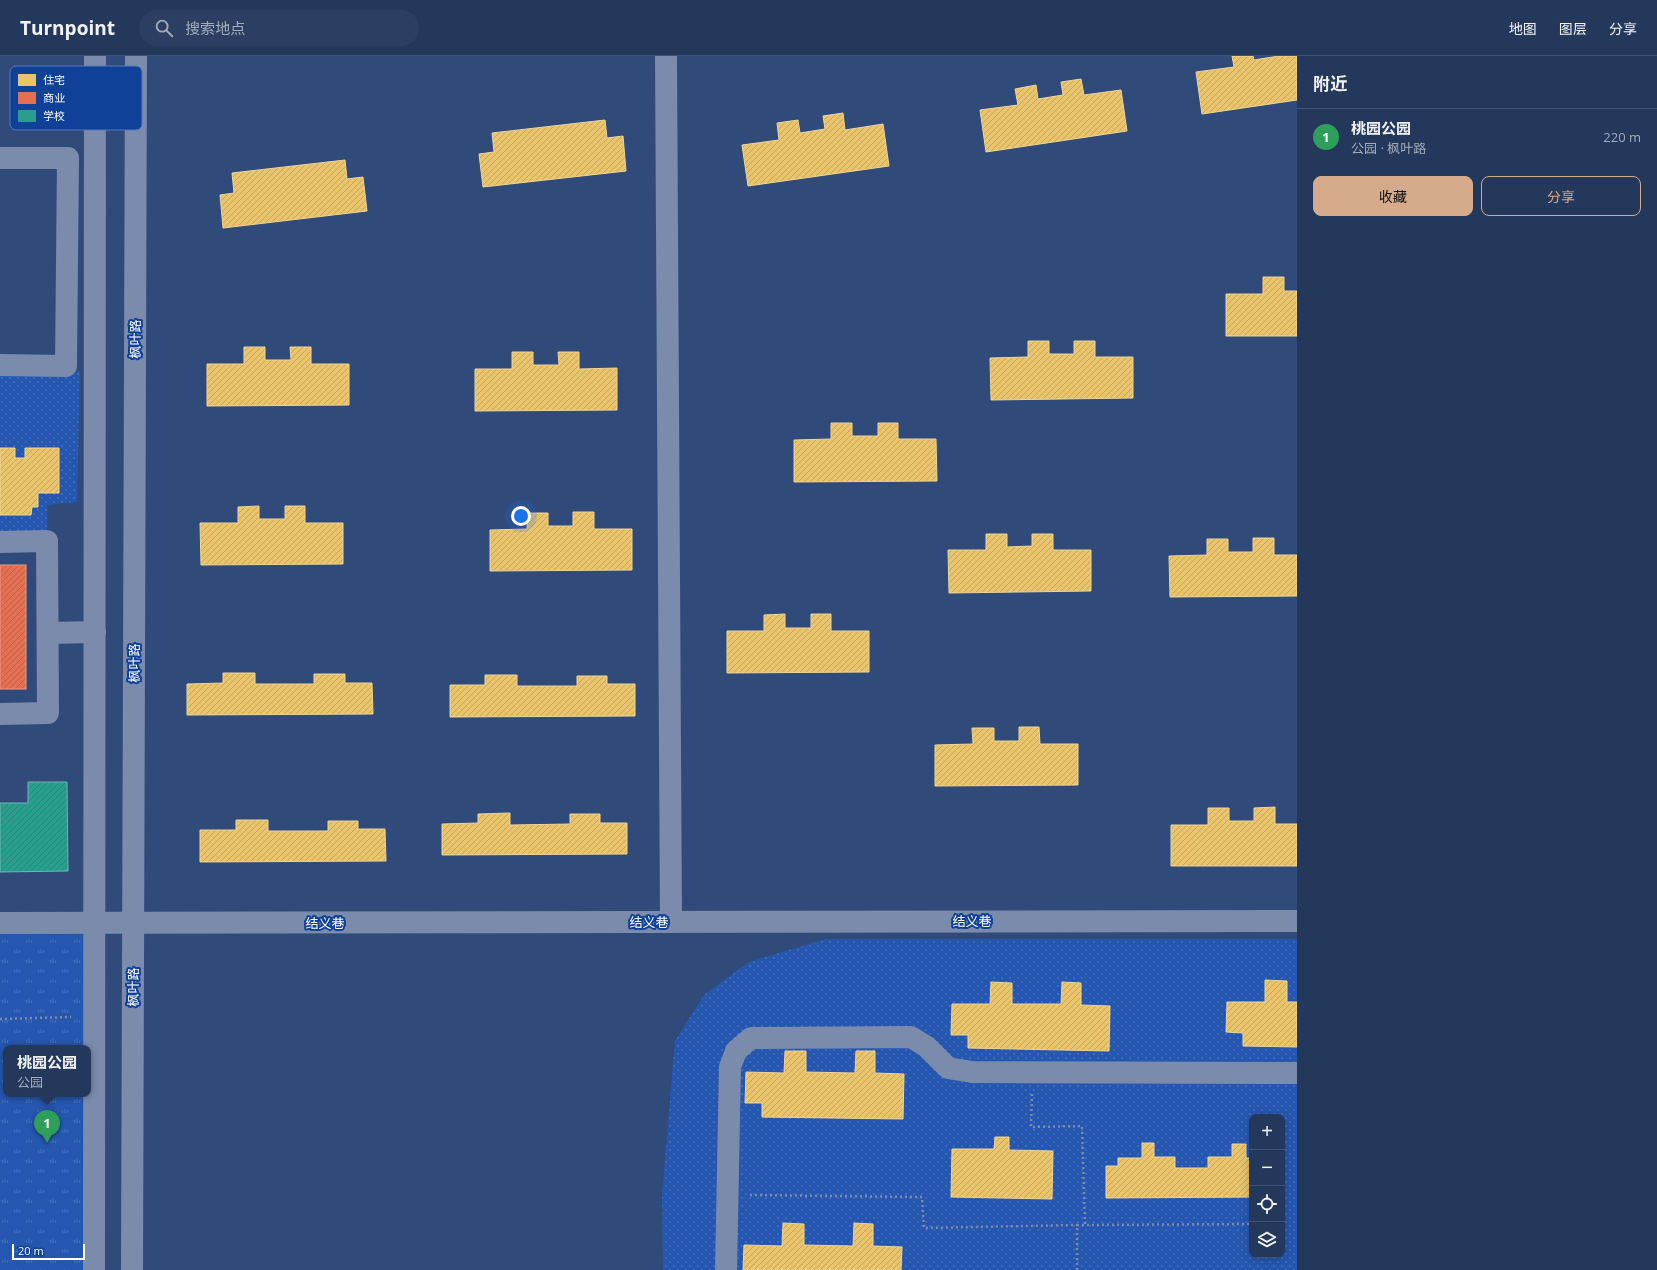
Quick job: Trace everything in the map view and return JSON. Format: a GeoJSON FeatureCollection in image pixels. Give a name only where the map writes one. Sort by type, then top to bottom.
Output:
{"type":"FeatureCollection","features":[{"type":"Feature","properties":{"kind":"street","name":"枫叶路"},"geometry":{"type":"LineString","coordinates":[[136,56],[136,66]]}},
{"type":"Feature","properties":{"kind":"street"},"geometry":{"type":"LineString","coordinates":[[666,56],[671,922]]}},
{"type":"Feature","properties":{"kind":"street"},"geometry":{"type":"LineString","coordinates":[[94,1270],[95,130]]}},
{"type":"Feature","properties":{"kind":"street","name":"枫叶路"},"geometry":{"type":"LineString","coordinates":[[132,1270],[136,130]]}},
{"type":"Feature","properties":{"kind":"street"},"geometry":{"type":"LineString","coordinates":[[0,158],[68,158],[66,366],[0,365]]}},
{"type":"Feature","properties":{"kind":"street"},"geometry":{"type":"LineString","coordinates":[[0,542],[47,541],[48,633],[48,713],[0,714]]}},
{"type":"Feature","properties":{"kind":"street"},"geometry":{"type":"LineString","coordinates":[[48,633],[95,632]]}},
{"type":"Feature","properties":{"kind":"street","name":"结义巷"},"geometry":{"type":"LineString","coordinates":[[0,923],[1297,921]]}},
{"type":"Feature","properties":{"kind":"street"},"geometry":{"type":"LineString","coordinates":[[726,1270],[730,1067],[736,1051],[751,1038],[910,1037],[927,1047],[948,1068],[972,1072],[1297,1073]]}},
{"type":"Feature","properties":{"kind":"path"},"geometry":{"type":"LineString","coordinates":[[0,1019],[94,1017]]}},
{"type":"Feature","properties":{"kind":"path"},"geometry":{"type":"LineString","coordinates":[[1032,1072],[1031,1127],[1082,1126],[1085,1226]]}},
{"type":"Feature","properties":{"kind":"path"},"geometry":{"type":"LineString","coordinates":[[727,1195],[922,1197],[924,1228],[1249,1224]]}},
{"type":"Feature","properties":{"kind":"path"},"geometry":{"type":"LineString","coordinates":[[1077,1226],[1077,1270]]}},
{"type":"Feature","properties":{"kind":"green space"},"geometry":{"type":"Polygon","coordinates":[[[80,371],[77,502],[47,505],[47,541],[0,542],[0,373],[80,371]]]}},
{"type":"Feature","properties":{"kind":"green space"},"geometry":{"type":"Polygon","coordinates":[[[0,923],[94,923],[94,1270],[0,1270],[0,923]]]}},
{"type":"Feature","properties":{"kind":"green space"},"geometry":{"type":"Polygon","coordinates":[[[826,939],[1297,939],[1297,1270],[663,1270],[662,1195],[675,1041],[704,995],[749,962],[826,939]]]}},
{"type":"Feature","properties":{"kind":"building: 住宅"},"geometry":{"type":"Polygon","coordinates":[[[1232,56],[1253,56],[1254,60],[1279,56],[1297,56],[1297,100],[1202,114],[1196,72],[1234,67],[1232,56]]]}},
{"type":"Feature","properties":{"kind":"building: 住宅"},"geometry":{"type":"Polygon","coordinates":[[[1081,79],[1084,95],[1121,90],[1127,131],[986,152],[980,110],[1018,105],[1015,89],[1036,85],[1038,99],[1063,95],[1061,82],[1081,79]]]}},
{"type":"Feature","properties":{"kind":"building: 住宅"},"geometry":{"type":"Polygon","coordinates":[[[843,113],[845,130],[883,124],[889,166],[748,186],[742,145],[779,140],[777,123],[798,120],[800,133],[825,129],[823,116],[843,113]]]}},
{"type":"Feature","properties":{"kind":"building: 住宅"},"geometry":{"type":"Polygon","coordinates":[[[605,120],[607,138],[623,136],[626,171],[483,187],[479,154],[494,152],[492,133],[605,120]]]}},
{"type":"Feature","properties":{"kind":"building: 住宅"},"geometry":{"type":"Polygon","coordinates":[[[345,160],[347,179],[363,177],[367,211],[223,228],[220,195],[234,193],[232,173],[345,160]]]}},
{"type":"Feature","properties":{"kind":"building: 住宅"},"geometry":{"type":"Polygon","coordinates":[[[1263,277],[1284,277],[1284,291],[1297,291],[1297,336],[1226,336],[1226,294],[1263,294],[1263,277]]]}},
{"type":"Feature","properties":{"kind":"building: 住宅"},"geometry":{"type":"Polygon","coordinates":[[[1028,341],[1049,341],[1049,354],[1074,354],[1074,341],[1095,341],[1095,357],[1133,357],[1133,398],[991,400],[990,358],[1028,357],[1028,341]]]}},
{"type":"Feature","properties":{"kind":"building: 住宅"},"geometry":{"type":"Polygon","coordinates":[[[244,347],[265,347],[265,360],[291,360],[290,347],[311,347],[311,364],[349,364],[349,405],[207,406],[207,364],[244,364],[244,347]]]}},
{"type":"Feature","properties":{"kind":"building: 住宅"},"geometry":{"type":"Polygon","coordinates":[[[512,352],[533,352],[533,365],[559,365],[558,352],[579,352],[579,369],[617,368],[617,410],[475,411],[475,369],[512,369],[512,352]]]}},
{"type":"Feature","properties":{"kind":"building: 住宅"},"geometry":{"type":"Polygon","coordinates":[[[831,423],[852,423],[852,436],[878,436],[878,423],[898,423],[898,439],[936,439],[937,481],[794,482],[794,440],[831,439],[831,423]]]}},
{"type":"Feature","properties":{"kind":"building: 住宅"},"geometry":{"type":"Polygon","coordinates":[[[0,448],[15,448],[15,458],[25,458],[25,448],[59,448],[59,493],[38,493],[38,507],[32,507],[31,515],[0,515],[0,448]]]}},
{"type":"Feature","properties":{"kind":"building: 住宅"},"geometry":{"type":"Polygon","coordinates":[[[259,506],[259,519],[285,519],[285,506],[305,506],[305,523],[343,523],[343,564],[201,565],[200,523],[238,523],[238,507],[259,506]]]}},
{"type":"Feature","properties":{"kind":"building: 住宅"},"geometry":{"type":"Polygon","coordinates":[[[573,512],[594,512],[594,529],[632,529],[632,570],[490,571],[490,530],[527,529],[527,513],[548,513],[548,526],[573,526],[573,512]]]}},
{"type":"Feature","properties":{"kind":"building: 住宅"},"geometry":{"type":"Polygon","coordinates":[[[986,534],[1007,534],[1007,547],[1032,546],[1032,534],[1053,534],[1053,550],[1091,550],[1091,591],[949,593],[948,550],[986,550],[986,534]]]}},
{"type":"Feature","properties":{"kind":"building: 住宅"},"geometry":{"type":"Polygon","coordinates":[[[1253,538],[1274,538],[1274,555],[1297,555],[1297,596],[1170,597],[1169,556],[1207,555],[1207,539],[1228,539],[1228,552],[1253,552],[1253,538]]]}},
{"type":"Feature","properties":{"kind":"building: 住宅"},"geometry":{"type":"Polygon","coordinates":[[[785,614],[785,628],[811,628],[811,614],[831,614],[831,631],[869,631],[869,672],[727,673],[727,631],[764,631],[764,615],[785,614]]]}},
{"type":"Feature","properties":{"kind":"building: 住宅"},"geometry":{"type":"Polygon","coordinates":[[[223,673],[255,673],[255,684],[314,684],[314,674],[345,674],[345,683],[372,683],[373,714],[187,715],[187,684],[223,683],[223,673]]]}},
{"type":"Feature","properties":{"kind":"building: 住宅"},"geometry":{"type":"Polygon","coordinates":[[[485,675],[517,675],[517,686],[577,686],[577,676],[607,676],[607,684],[635,684],[635,716],[450,717],[450,685],[485,685],[485,675]]]}},
{"type":"Feature","properties":{"kind":"building: 住宅"},"geometry":{"type":"Polygon","coordinates":[[[1019,727],[1039,727],[1040,744],[1078,744],[1078,785],[935,786],[935,745],[973,744],[972,728],[994,728],[994,741],[1019,741],[1019,727]]]}},
{"type":"Feature","properties":{"kind":"building: 住宅"},"geometry":{"type":"Polygon","coordinates":[[[1275,807],[1275,824],[1297,824],[1297,866],[1171,866],[1171,825],[1208,825],[1208,808],[1229,808],[1229,821],[1254,821],[1254,808],[1275,807]]]}},
{"type":"Feature","properties":{"kind":"building: 住宅"},"geometry":{"type":"Polygon","coordinates":[[[510,813],[510,825],[570,824],[570,814],[600,814],[600,823],[627,823],[627,854],[442,855],[442,824],[478,823],[478,814],[510,813]]]}},
{"type":"Feature","properties":{"kind":"building: 住宅"},"geometry":{"type":"Polygon","coordinates":[[[236,820],[268,820],[268,831],[328,831],[328,821],[358,821],[358,829],[385,829],[386,861],[200,862],[200,830],[236,830],[236,820]]]}},
{"type":"Feature","properties":{"kind":"building: 住宅"},"geometry":{"type":"Polygon","coordinates":[[[1265,980],[1287,981],[1287,1002],[1297,1002],[1297,1047],[1243,1046],[1243,1033],[1226,1032],[1227,1002],[1265,1002],[1265,980]]]}},
{"type":"Feature","properties":{"kind":"building: 住宅"},"geometry":{"type":"Polygon","coordinates":[[[991,982],[1012,983],[1012,1004],[1061,1004],[1062,982],[1081,983],[1081,1005],[1110,1006],[1109,1051],[968,1048],[968,1035],[951,1035],[952,1004],[990,1004],[991,982]]]}},
{"type":"Feature","properties":{"kind":"building: 住宅"},"geometry":{"type":"Polygon","coordinates":[[[785,1051],[806,1051],[806,1072],[855,1073],[856,1051],[875,1051],[875,1073],[904,1074],[903,1119],[762,1117],[762,1103],[745,1103],[746,1072],[784,1073],[785,1051]]]}},
{"type":"Feature","properties":{"kind":"building: 住宅"},"geometry":{"type":"Polygon","coordinates":[[[995,1137],[1009,1137],[1009,1150],[1053,1151],[1052,1199],[951,1197],[952,1149],[994,1149],[995,1137]]]}},
{"type":"Feature","properties":{"kind":"building: 住宅"},"geometry":{"type":"Polygon","coordinates":[[[1142,1143],[1154,1143],[1154,1157],[1175,1157],[1175,1168],[1208,1168],[1208,1157],[1232,1157],[1232,1144],[1246,1144],[1246,1158],[1249,1158],[1249,1197],[1106,1198],[1106,1166],[1118,1166],[1118,1158],[1142,1158],[1142,1143]]]}},
{"type":"Feature","properties":{"kind":"building: 住宅"},"geometry":{"type":"Polygon","coordinates":[[[783,1223],[804,1224],[804,1245],[853,1246],[854,1223],[873,1224],[873,1246],[902,1247],[901,1270],[743,1270],[744,1245],[782,1246],[783,1223]]]}},
{"type":"Feature","properties":{"kind":"building: 商业"},"geometry":{"type":"Polygon","coordinates":[[[0,565],[26,565],[26,689],[0,689],[0,565]]]}},
{"type":"Feature","properties":{"kind":"building: 学校"},"geometry":{"type":"Polygon","coordinates":[[[28,782],[67,782],[68,871],[0,872],[0,803],[28,803],[28,782]]]}},
{"type":"Feature","properties":{"kind":"place","name":"桃园公园"},"geometry":{"type":"Point","coordinates":[47,1143]}}]}
